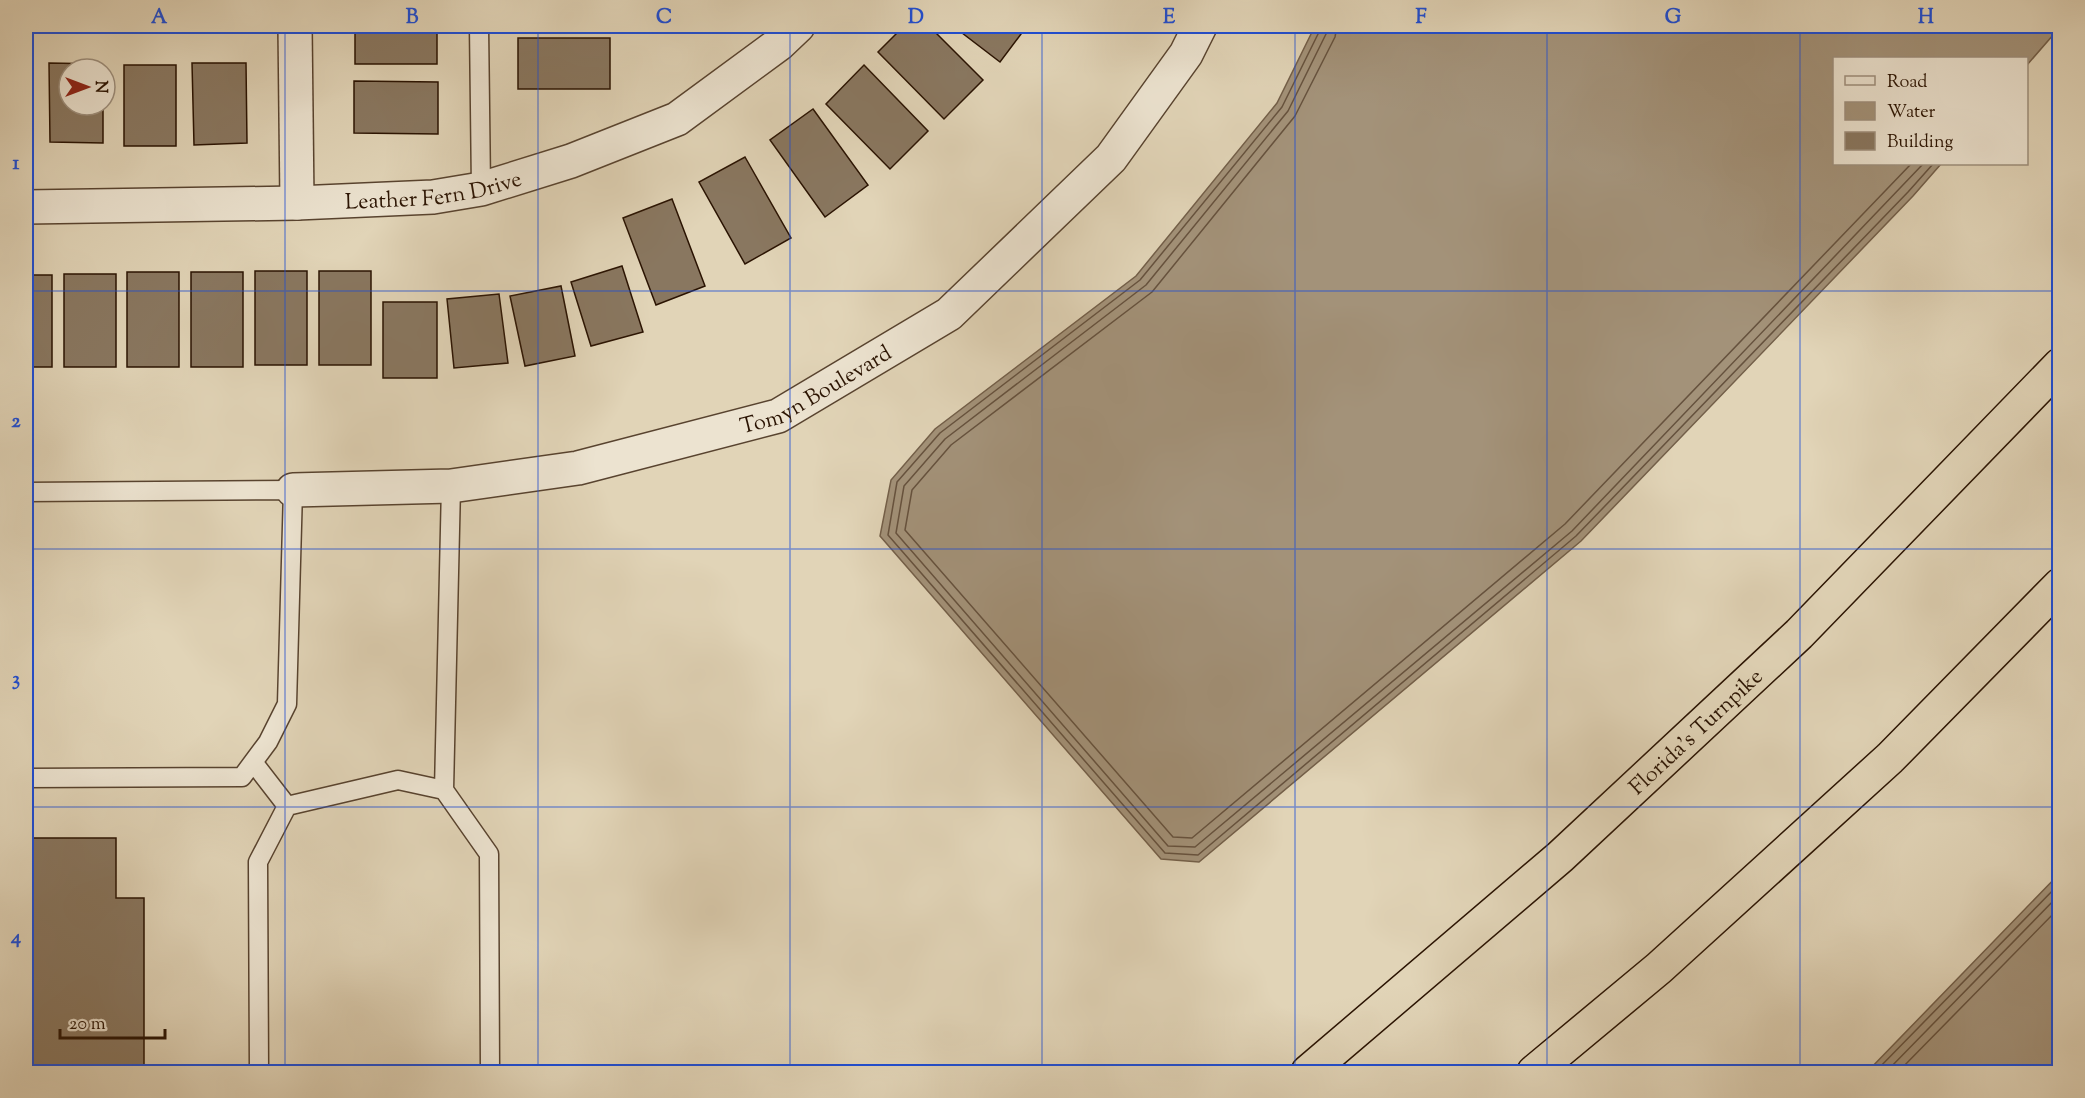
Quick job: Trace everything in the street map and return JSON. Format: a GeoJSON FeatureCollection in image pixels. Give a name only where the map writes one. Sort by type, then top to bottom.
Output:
{"type":"FeatureCollection","features":[{"type":"Feature","properties":{"kind":"highway","name":"Florida's Turnpike"},"geometry":{"type":"LineString","coordinates":[[1308,1072],[1560,857],[1799,634],[2060,365]]}},
{"type":"Feature","properties":{"kind":"highway"},"geometry":{"type":"LineString","coordinates":[[1534,1072],[1659,968],[1890,758],[2060,585]]}},
{"type":"Feature","properties":{"kind":"street"},"geometry":{"type":"LineString","coordinates":[[295,26],[297,203]]}},
{"type":"Feature","properties":{"kind":"street","name":"Leather Fern Drive"},"geometry":{"type":"LineString","coordinates":[[26,207],[297,203],[433,197],[481,189],[571,161],[677,119],[779,44],[798,26]]}},
{"type":"Feature","properties":{"kind":"street","name":"Tomyn Boulevard"},"geometry":{"type":"LineString","coordinates":[[293,490],[451,486],[578,468],[778,416],[949,314],[1111,158],[1186,54],[1200,26]]}},
{"type":"Feature","properties":{"kind":"lane"},"geometry":{"type":"LineString","coordinates":[[479,26],[481,189]]}},
{"type":"Feature","properties":{"kind":"lane"},"geometry":{"type":"LineString","coordinates":[[451,486],[444,790],[489,854],[490,1072]]}},
{"type":"Feature","properties":{"kind":"lane"},"geometry":{"type":"LineString","coordinates":[[26,492],[293,490],[287,704],[268,742],[242,777],[26,778]]}},
{"type":"Feature","properties":{"kind":"lane"},"geometry":{"type":"LineString","coordinates":[[253,762],[287,806]]}},
{"type":"Feature","properties":{"kind":"lane"},"geometry":{"type":"LineString","coordinates":[[259,1072],[258,862],[287,806],[398,780],[444,790]]}},
{"type":"Feature","properties":{"kind":"water"},"geometry":{"type":"Polygon","coordinates":[[[1315,26],[2060,27],[2028,64],[2028,57],[1833,57],[1833,165],[1940,165],[1581,541],[1199,862],[1161,859],[880,536],[891,480],[935,429],[1136,276],[1277,103],[1315,26]]]}},
{"type":"Feature","properties":{"kind":"water"},"geometry":{"type":"Polygon","coordinates":[[[2059,874],[2059,1072],[1867,1072],[2059,874]]]}},
{"type":"Feature","properties":{"kind":"building"},"geometry":{"type":"Polygon","coordinates":[[[355,26],[437,26],[437,64],[355,64],[355,26]]]}},
{"type":"Feature","properties":{"kind":"building"},"geometry":{"type":"Polygon","coordinates":[[[904,26],[929,26],[983,80],[944,119],[878,52],[904,26]]]}},
{"type":"Feature","properties":{"kind":"building"},"geometry":{"type":"Polygon","coordinates":[[[953,26],[1027,26],[1000,62],[953,26]]]}},
{"type":"Feature","properties":{"kind":"building"},"geometry":{"type":"Polygon","coordinates":[[[518,38],[610,38],[610,89],[518,89],[518,38]]]}},
{"type":"Feature","properties":{"kind":"building"},"geometry":{"type":"Polygon","coordinates":[[[49,63],[57,63],[57,117],[103,117],[103,143],[50,142],[49,63]]]}},
{"type":"Feature","properties":{"kind":"building"},"geometry":{"type":"Polygon","coordinates":[[[192,63],[246,63],[247,143],[194,145],[192,63]]]}},
{"type":"Feature","properties":{"kind":"building"},"geometry":{"type":"Polygon","coordinates":[[[26,65],[29,65],[29,148],[26,148],[26,65]]]}},
{"type":"Feature","properties":{"kind":"building"},"geometry":{"type":"Polygon","coordinates":[[[124,65],[176,65],[176,146],[124,146],[124,65]]]}},
{"type":"Feature","properties":{"kind":"building"},"geometry":{"type":"Polygon","coordinates":[[[864,65],[928,131],[890,169],[826,104],[864,65]]]}},
{"type":"Feature","properties":{"kind":"building"},"geometry":{"type":"Polygon","coordinates":[[[354,81],[438,82],[438,134],[354,133],[354,81]]]}},
{"type":"Feature","properties":{"kind":"building"},"geometry":{"type":"Polygon","coordinates":[[[813,109],[868,185],[825,217],[770,140],[813,109]]]}},
{"type":"Feature","properties":{"kind":"building"},"geometry":{"type":"Polygon","coordinates":[[[745,157],[791,238],[745,264],[699,182],[745,157]]]}},
{"type":"Feature","properties":{"kind":"building"},"geometry":{"type":"Polygon","coordinates":[[[672,199],[705,286],[656,305],[623,218],[672,199]]]}},
{"type":"Feature","properties":{"kind":"building"},"geometry":{"type":"Polygon","coordinates":[[[622,266],[643,332],[591,346],[571,282],[622,266]]]}},
{"type":"Feature","properties":{"kind":"building"},"geometry":{"type":"Polygon","coordinates":[[[255,271],[307,271],[307,365],[255,365],[255,271]]]}},
{"type":"Feature","properties":{"kind":"building"},"geometry":{"type":"Polygon","coordinates":[[[319,271],[371,271],[371,365],[319,365],[319,271]]]}},
{"type":"Feature","properties":{"kind":"building"},"geometry":{"type":"Polygon","coordinates":[[[127,272],[179,272],[179,367],[127,367],[127,272]]]}},
{"type":"Feature","properties":{"kind":"building"},"geometry":{"type":"Polygon","coordinates":[[[191,272],[243,272],[243,367],[191,367],[191,272]]]}},
{"type":"Feature","properties":{"kind":"building"},"geometry":{"type":"Polygon","coordinates":[[[64,274],[116,274],[116,367],[64,367],[64,274]]]}},
{"type":"Feature","properties":{"kind":"building"},"geometry":{"type":"Polygon","coordinates":[[[26,275],[52,275],[52,367],[26,367],[26,275]]]}},
{"type":"Feature","properties":{"kind":"building"},"geometry":{"type":"Polygon","coordinates":[[[561,286],[575,356],[525,366],[510,296],[561,286]]]}},
{"type":"Feature","properties":{"kind":"building"},"geometry":{"type":"Polygon","coordinates":[[[499,294],[508,363],[454,368],[447,299],[499,294]]]}},
{"type":"Feature","properties":{"kind":"building"},"geometry":{"type":"Polygon","coordinates":[[[383,302],[437,302],[437,378],[383,378],[383,302]]]}},
{"type":"Feature","properties":{"kind":"building"},"geometry":{"type":"Polygon","coordinates":[[[26,838],[116,838],[116,898],[144,898],[144,1072],[26,1072],[26,838]]]}}]}
